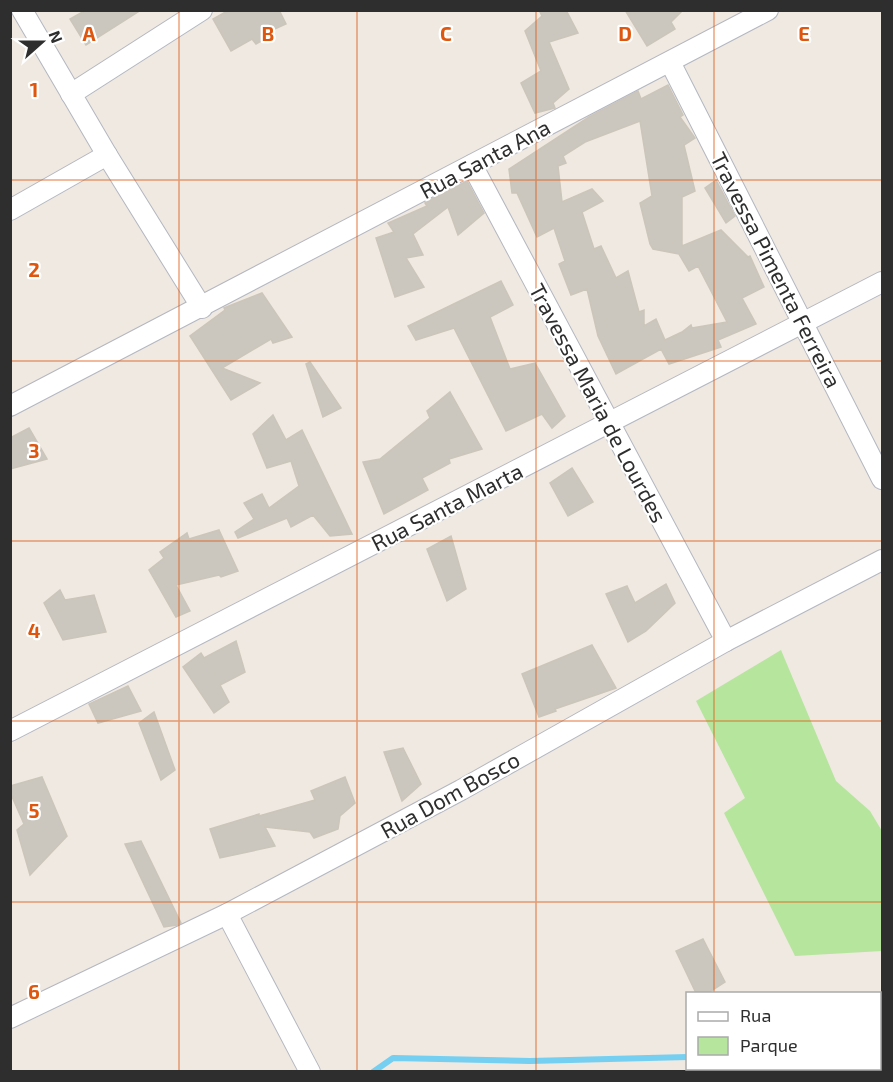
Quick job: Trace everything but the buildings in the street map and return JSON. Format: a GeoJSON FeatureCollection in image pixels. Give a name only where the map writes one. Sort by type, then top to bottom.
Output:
{"type":"FeatureCollection","features":[{"type":"Feature","properties":{"kind":"street"},"geometry":{"type":"LineString","coordinates":[[22,10],[107,155],[202,308]]}},
{"type":"Feature","properties":{"kind":"street"},"geometry":{"type":"LineString","coordinates":[[71,94],[202,10]]}},
{"type":"Feature","properties":{"kind":"street","name":"Rua Santa Ana"},"geometry":{"type":"LineString","coordinates":[[10,406],[202,308],[768,10]]}},
{"type":"Feature","properties":{"kind":"street","name":"Travessa Pimenta Ferreira"},"geometry":{"type":"LineString","coordinates":[[670,62],[882,479]]}},
{"type":"Feature","properties":{"kind":"street"},"geometry":{"type":"LineString","coordinates":[[10,210],[107,155]]}},
{"type":"Feature","properties":{"kind":"street","name":"Travessa Maria de Lourdes"},"geometry":{"type":"LineString","coordinates":[[472,165],[726,641]]}},
{"type":"Feature","properties":{"kind":"street","name":"Rua Santa Marta"},"geometry":{"type":"LineString","coordinates":[[10,731],[882,282]]}},
{"type":"Feature","properties":{"kind":"street","name":"Rua Dom Bosco"},"geometry":{"type":"LineString","coordinates":[[10,1018],[227,914],[461,790],[726,641],[882,560]]}},
{"type":"Feature","properties":{"kind":"street"},"geometry":{"type":"LineString","coordinates":[[227,914],[310,1071]]}},
{"type":"Feature","properties":{"kind":"green space"},"geometry":{"type":"Polygon","coordinates":[[[781,650],[836,781],[870,811],[882,831],[882,951],[795,956],[724,813],[745,798],[696,701],[781,650]]]}},
{"type":"Feature","properties":{"kind":"waterway"},"geometry":{"type":"LineString","coordinates":[[373,1072],[393,1058],[530,1061],[686,1057]]}}]}
